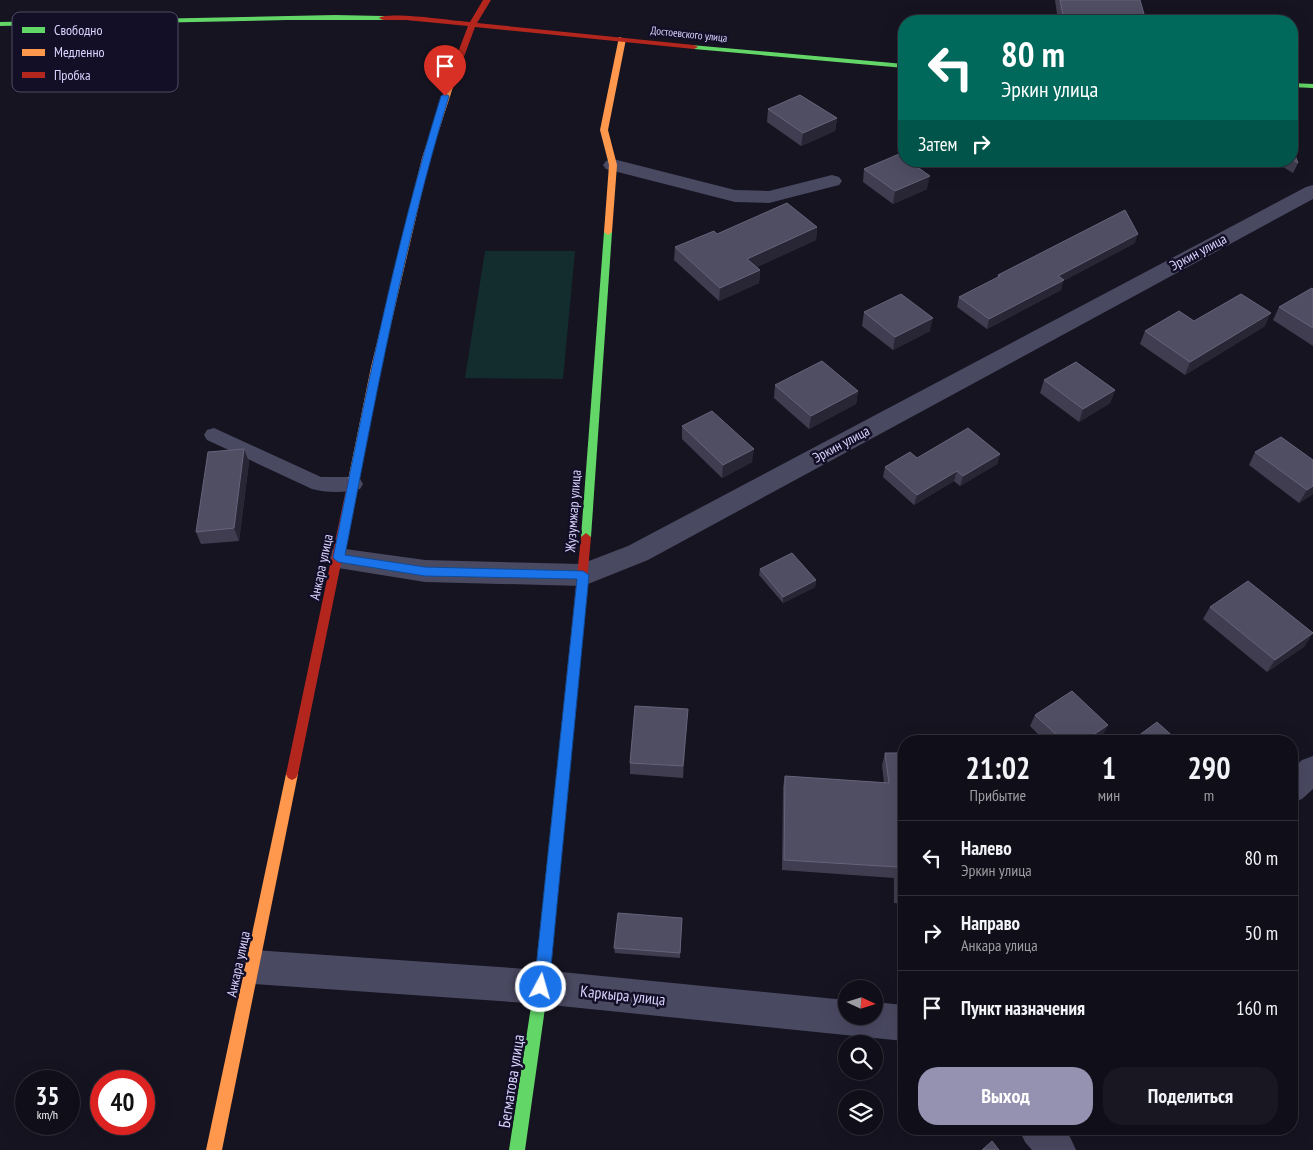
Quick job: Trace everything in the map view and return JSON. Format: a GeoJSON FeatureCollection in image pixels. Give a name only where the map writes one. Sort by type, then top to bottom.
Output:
{"type":"FeatureCollection","features":[{"type":"Feature","properties":{"kind":"main road","name":"Анкара улица"},"geometry":{"type":"LineString","coordinates":[[214,1150],[376,367],[426,158],[445,96],[473,23],[487,0]]}},
{"type":"Feature","properties":{"kind":"main road"},"geometry":{"type":"LineString","coordinates":[[90,12],[93,8]]}},
{"type":"Feature","properties":{"kind":"main road","name":"Достоевского улица"},"geometry":{"type":"LineString","coordinates":[[178,20],[304,16],[406,18],[898,65]]}},
{"type":"Feature","properties":{"kind":"main road","name":"Жузумжар улица"},"geometry":{"type":"LineString","coordinates":[[541,987],[583,575],[613,165],[604,130],[622,39]]}},
{"type":"Feature","properties":{"kind":"main road"},"geometry":{"type":"LineString","coordinates":[[1298,85],[1313,86]]}},
{"type":"Feature","properties":{"kind":"main road","name":"Бегматова улица"},"geometry":{"type":"LineString","coordinates":[[517,1150],[541,987]]}},
{"type":"Feature","properties":{"kind":"street"},"geometry":{"type":"LineString","coordinates":[[613,165],[735,196],[769,197],[832,181]]}},
{"type":"Feature","properties":{"kind":"street","name":"Эркин улица"},"geometry":{"type":"LineString","coordinates":[[338,558],[425,571],[583,575],[638,553],[1313,191]]}},
{"type":"Feature","properties":{"kind":"street"},"geometry":{"type":"LineString","coordinates":[[1298,783],[1313,770]]}},
{"type":"Feature","properties":{"kind":"street","name":"Каркыра улица"},"geometry":{"type":"LineString","coordinates":[[253,967],[541,987],[898,1022]]}},
{"type":"Feature","properties":{"kind":"street"},"geometry":{"type":"LineString","coordinates":[[1043,1135],[1057,1150]]}},
{"type":"Feature","properties":{"kind":"lane"},"geometry":{"type":"LineString","coordinates":[[214,435],[319,484],[353,484]]}},
{"type":"Feature","properties":{"kind":"green space"},"geometry":{"type":"Polygon","coordinates":[[[485,251],[575,251],[563,379],[465,378],[485,251]]]}},
{"type":"Feature","properties":{"kind":"building"},"geometry":{"type":"Polygon","coordinates":[[[1060,0],[1140,0],[1144,15],[1063,15],[1060,0]]]}},
{"type":"Feature","properties":{"kind":"building"},"geometry":{"type":"Polygon","coordinates":[[[800,95],[837,118],[803,133],[768,109],[800,95]]]}},
{"type":"Feature","properties":{"kind":"building"},"geometry":{"type":"Polygon","coordinates":[[[898,154],[898,167],[917,167],[930,176],[895,191],[864,169],[898,154]]]}},
{"type":"Feature","properties":{"kind":"building"},"geometry":{"type":"Polygon","coordinates":[[[787,203],[817,227],[747,259],[760,270],[720,288],[675,247],[714,231],[717,234],[787,203]]]}},
{"type":"Feature","properties":{"kind":"building"},"geometry":{"type":"Polygon","coordinates":[[[1125,210],[1138,234],[1058,276],[1064,280],[989,319],[959,297],[1000,276],[998,275],[1125,210]]]}},
{"type":"Feature","properties":{"kind":"building"},"geometry":{"type":"Polygon","coordinates":[[[1313,289],[1313,328],[1279,307],[1313,289]]]}},
{"type":"Feature","properties":{"kind":"building"},"geometry":{"type":"Polygon","coordinates":[[[901,294],[933,318],[895,337],[864,312],[901,294]]]}},
{"type":"Feature","properties":{"kind":"building"},"geometry":{"type":"Polygon","coordinates":[[[1241,294],[1271,313],[1190,362],[1145,331],[1179,311],[1194,321],[1241,294]]]}},
{"type":"Feature","properties":{"kind":"building"},"geometry":{"type":"Polygon","coordinates":[[[822,361],[858,391],[811,416],[775,385],[822,361]]]}},
{"type":"Feature","properties":{"kind":"building"},"geometry":{"type":"Polygon","coordinates":[[[1076,362],[1115,390],[1083,409],[1044,380],[1076,362]]]}},
{"type":"Feature","properties":{"kind":"building"},"geometry":{"type":"Polygon","coordinates":[[[712,411],[754,449],[723,465],[682,426],[712,411]]]}},
{"type":"Feature","properties":{"kind":"building"},"geometry":{"type":"Polygon","coordinates":[[[968,428],[1000,454],[963,476],[957,471],[917,495],[885,467],[910,452],[917,458],[968,428]]]}},
{"type":"Feature","properties":{"kind":"building"},"geometry":{"type":"Polygon","coordinates":[[[1281,437],[1313,460],[1313,486],[1307,490],[1255,452],[1281,437]]]}},
{"type":"Feature","properties":{"kind":"building"},"geometry":{"type":"Polygon","coordinates":[[[244,449],[234,528],[196,532],[208,452],[244,449]]]}},
{"type":"Feature","properties":{"kind":"building"},"geometry":{"type":"Polygon","coordinates":[[[792,553],[816,580],[783,597],[760,569],[792,553]]]}},
{"type":"Feature","properties":{"kind":"building"},"geometry":{"type":"Polygon","coordinates":[[[1248,581],[1313,633],[1275,660],[1210,607],[1248,581]]]}},
{"type":"Feature","properties":{"kind":"building"},"geometry":{"type":"Polygon","coordinates":[[[1072,691],[1108,725],[1093,735],[1057,735],[1035,715],[1072,691]]]}},
{"type":"Feature","properties":{"kind":"building"},"geometry":{"type":"Polygon","coordinates":[[[635,706],[688,709],[683,766],[630,763],[635,706]]]}},
{"type":"Feature","properties":{"kind":"building"},"geometry":{"type":"Polygon","coordinates":[[[1157,722],[1171,735],[1139,735],[1157,722]]]}},
{"type":"Feature","properties":{"kind":"building"},"geometry":{"type":"Polygon","coordinates":[[[885,753],[898,753],[898,867],[784,860],[785,776],[889,783],[885,753]]]}},
{"type":"Feature","properties":{"kind":"building"},"geometry":{"type":"Polygon","coordinates":[[[618,913],[682,918],[680,953],[614,948],[618,913]]]}},
{"type":"Feature","properties":{"kind":"building"},"geometry":{"type":"Polygon","coordinates":[[[992,1141],[999,1150],[982,1150],[992,1141]]]}},
{"type":"Feature","properties":{"kind":"traffic: fast"},"geometry":{"type":"LineString","coordinates":[[178,21],[335,17],[383,18]]}},
{"type":"Feature","properties":{"kind":"traffic: fast"},"geometry":{"type":"LineString","coordinates":[[0,24],[12,24]]}},
{"type":"Feature","properties":{"kind":"traffic: fast"},"geometry":{"type":"LineString","coordinates":[[694,47],[898,65]]}},
{"type":"Feature","properties":{"kind":"traffic: fast"},"geometry":{"type":"LineString","coordinates":[[1298,85],[1313,86]]}},
{"type":"Feature","properties":{"kind":"traffic: fast"},"geometry":{"type":"LineString","coordinates":[[586,537],[608,232]]}},
{"type":"Feature","properties":{"kind":"traffic: fast"},"geometry":{"type":"LineString","coordinates":[[517,1150],[541,987],[568,722]]}},
{"type":"Feature","properties":{"kind":"traffic: slow"},"geometry":{"type":"LineString","coordinates":[[608,232],[613,165],[604,130],[622,39]]}},
{"type":"Feature","properties":{"kind":"traffic: slow"},"geometry":{"type":"LineString","coordinates":[[353,480],[376,367],[426,158],[451,81]]}},
{"type":"Feature","properties":{"kind":"traffic: slow"},"geometry":{"type":"LineString","coordinates":[[214,1150],[292,774]]}},
{"type":"Feature","properties":{"kind":"traffic: jam"},"geometry":{"type":"LineString","coordinates":[[451,81],[473,23],[487,0]]}},
{"type":"Feature","properties":{"kind":"traffic: jam"},"geometry":{"type":"LineString","coordinates":[[383,18],[406,18],[694,47]]}},
{"type":"Feature","properties":{"kind":"traffic: jam"},"geometry":{"type":"LineString","coordinates":[[292,774],[353,480]]}},
{"type":"Feature","properties":{"kind":"traffic: jam"},"geometry":{"type":"LineString","coordinates":[[568,722],[586,537]]}},
{"type":"Feature","properties":{"kind":"route"},"geometry":{"type":"LineString","coordinates":[[445,96],[426,158],[376,367],[338,558],[425,571],[583,575],[541,987]]}}]}
